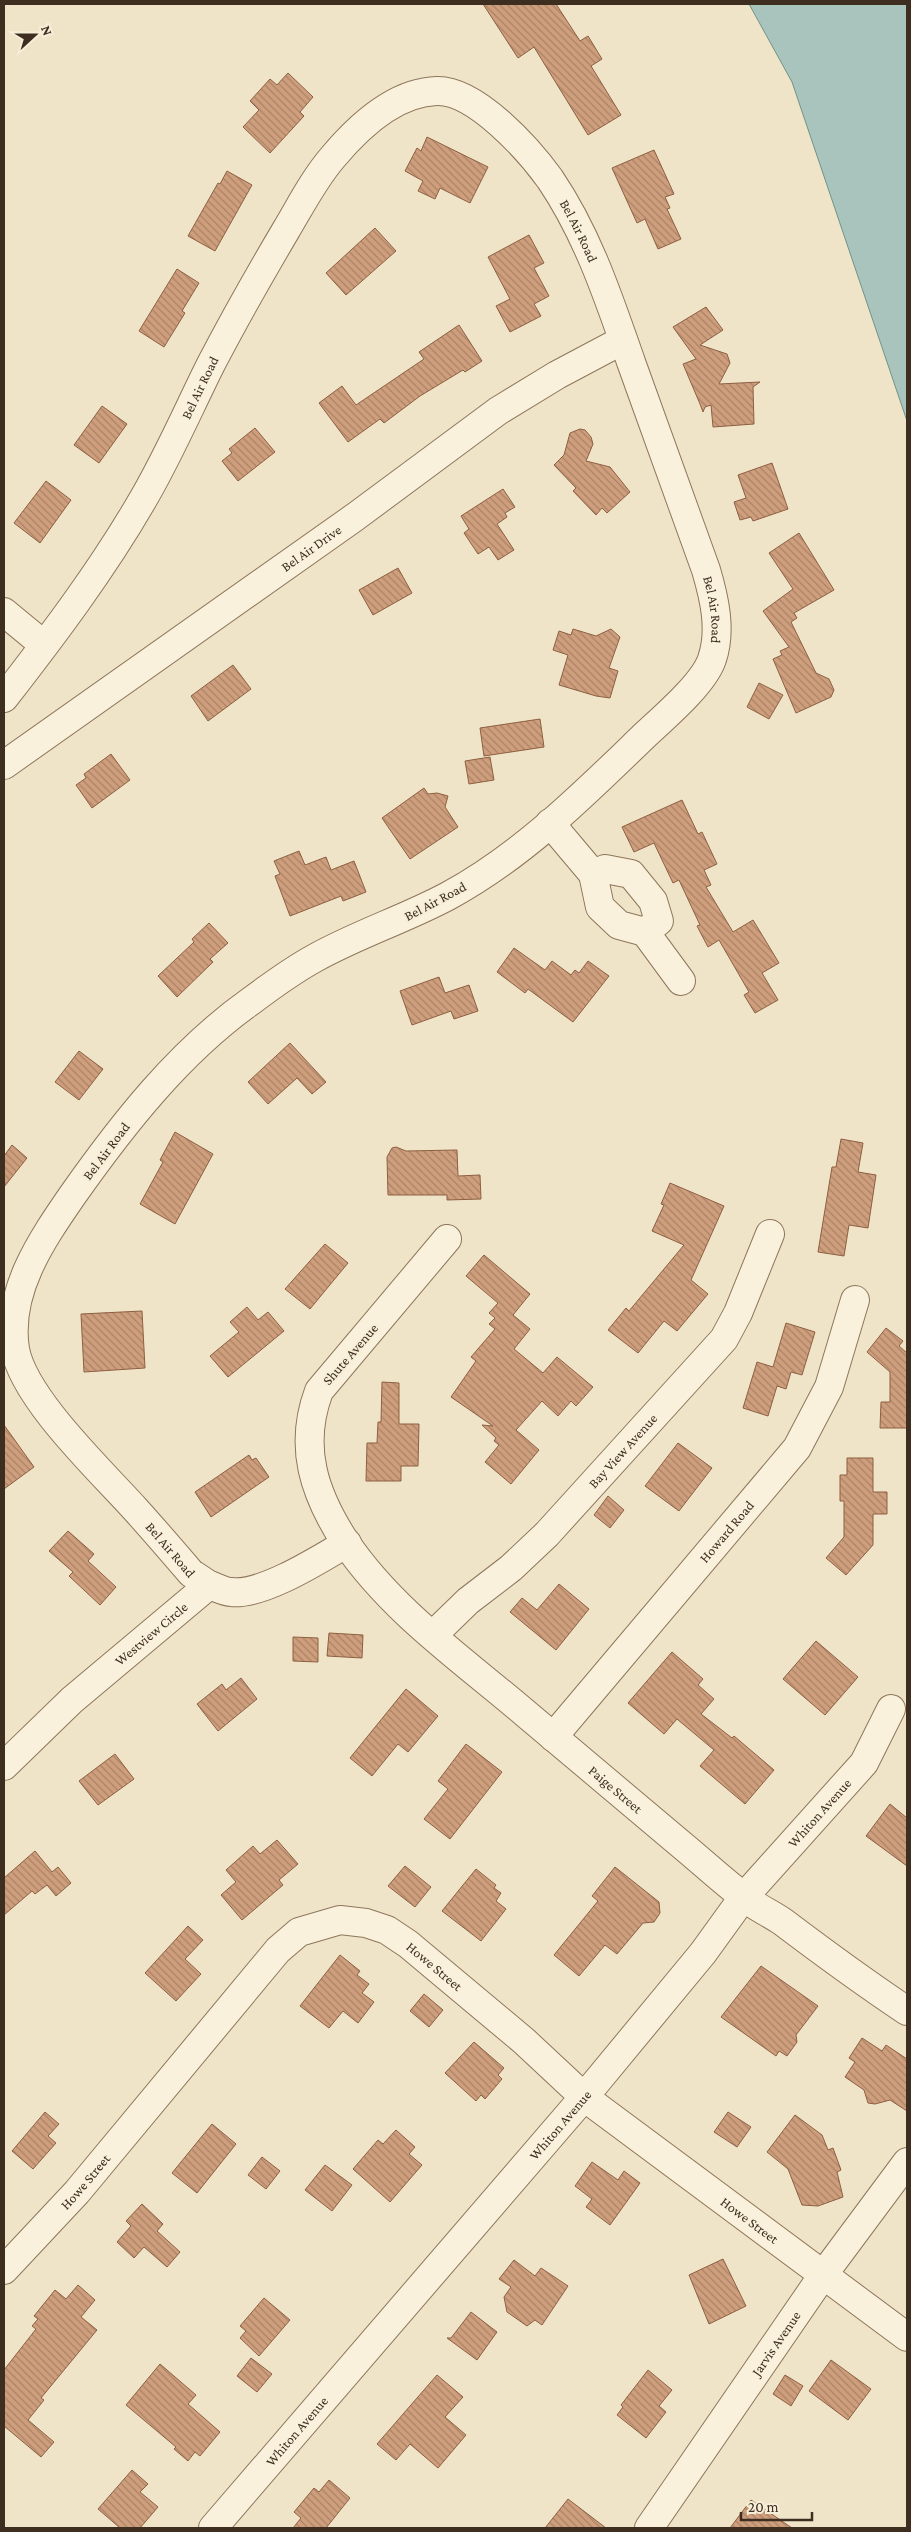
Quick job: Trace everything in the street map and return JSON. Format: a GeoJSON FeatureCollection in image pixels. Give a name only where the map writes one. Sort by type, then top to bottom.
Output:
{"type":"FeatureCollection","features":[{"type":"Feature","properties":{"kind":"street","name":"Bel Air Road"},"geometry":{"type":"LineString","coordinates":[[4,698],[104,562],[140,504],[172,447],[210,367],[256,280],[313,184],[332,158],[357,131],[382,110],[410,96],[438,90],[461,96],[483,110],[516,140],[549,178],[574,220],[608,296],[706,570],[715,602],[716,631],[712,659],[688,693],[606,773],[550,823],[490,870],[448,896],[315,958],[247,1003],[175,1069],[140,1108],[100,1156],[35,1252],[19,1291],[14,1324],[16,1351],[23,1374],[36,1394],[74,1442],[192,1574],[209,1585]]}},
{"type":"Feature","properties":{"kind":"street","name":"Bel Air Drive"},"geometry":{"type":"LineString","coordinates":[[4,765],[355,517],[498,412],[557,375],[623,340]]}},
{"type":"Feature","properties":{"kind":"street"},"geometry":{"type":"LineString","coordinates":[[4,612],[44,644]]}},
{"type":"Feature","properties":{"kind":"street"},"geometry":{"type":"LineString","coordinates":[[550,823],[593,874],[600,907],[619,925],[645,932],[681,982]]}},
{"type":"Feature","properties":{"kind":"street"},"geometry":{"type":"LineString","coordinates":[[593,874],[605,869],[631,874],[653,901],[659,921],[645,932]]}},
{"type":"Feature","properties":{"kind":"street","name":"Bay View Avenue"},"geometry":{"type":"LineString","coordinates":[[433,1635],[468,1601],[511,1568],[547,1534],[724,1339],[738,1312],[770,1234]]}},
{"type":"Feature","properties":{"kind":"street","name":"Shute Avenue"},"geometry":{"type":"LineString","coordinates":[[347,1543],[317,1486],[308,1437],[312,1408],[319,1390],[447,1239]]}},
{"type":"Feature","properties":{"kind":"street","name":"Howard Road"},"geometry":{"type":"LineString","coordinates":[[553,1737],[797,1448],[829,1387],[855,1300]]}},
{"type":"Feature","properties":{"kind":"street"},"geometry":{"type":"LineString","coordinates":[[209,1585],[231,1593],[257,1589],[309,1566],[347,1543]]}},
{"type":"Feature","properties":{"kind":"street","name":"Paige Street"},"geometry":{"type":"LineString","coordinates":[[347,1543],[371,1575],[433,1635],[553,1737],[745,1897],[842,1968],[907,2011]]}},
{"type":"Feature","properties":{"kind":"street","name":"Westview Circle"},"geometry":{"type":"LineString","coordinates":[[4,1766],[72,1700],[209,1585]]}},
{"type":"Feature","properties":{"kind":"street","name":"Whiton Avenue"},"geometry":{"type":"LineString","coordinates":[[213,2528],[584,2098],[703,1953],[745,1897],[864,1763],[891,1709]]}},
{"type":"Feature","properties":{"kind":"street","name":"Howe Street"},"geometry":{"type":"LineString","coordinates":[[4,2270],[77,2192],[278,1950],[299,1932],[340,1920],[366,1923],[387,1930],[408,1944],[524,2041],[584,2098],[907,2337]]}},
{"type":"Feature","properties":{"kind":"street","name":"Jarvis Avenue"},"geometry":{"type":"LineString","coordinates":[[649,2528],[823,2275],[907,2162]]}},
{"type":"Feature","properties":{"kind":"water"},"geometry":{"type":"Polygon","coordinates":[[[749,4],[907,4],[907,421],[792,82],[749,4]]]}},
{"type":"Feature","properties":{"kind":"building"},"geometry":{"type":"Polygon","coordinates":[[[483,4],[556,4],[580,41],[588,36],[602,59],[591,66],[621,115],[588,135],[534,47],[518,58],[483,4]]]}},
{"type":"Feature","properties":{"kind":"building"},"geometry":{"type":"Polygon","coordinates":[[[288,73],[313,97],[300,112],[304,116],[270,153],[243,127],[259,110],[250,101],[270,79],[277,85],[288,73]]]}},
{"type":"Feature","properties":{"kind":"building"},"geometry":{"type":"Polygon","coordinates":[[[427,137],[488,167],[470,203],[440,188],[435,199],[418,191],[423,181],[405,171],[417,148],[421,151],[427,137]]]}},
{"type":"Feature","properties":{"kind":"building"},"geometry":{"type":"Polygon","coordinates":[[[654,150],[674,194],[665,197],[670,208],[667,209],[681,239],[658,249],[645,219],[637,223],[612,168],[654,150]]]}},
{"type":"Feature","properties":{"kind":"building"},"geometry":{"type":"Polygon","coordinates":[[[227,171],[252,185],[215,251],[188,236],[218,183],[220,184],[227,171]]]}},
{"type":"Feature","properties":{"kind":"building"},"geometry":{"type":"Polygon","coordinates":[[[375,228],[396,251],[346,295],[326,273],[375,228]]]}},
{"type":"Feature","properties":{"kind":"building"},"geometry":{"type":"Polygon","coordinates":[[[529,235],[544,263],[534,268],[549,296],[534,304],[541,316],[510,332],[496,306],[510,299],[488,257],[529,235]]]}},
{"type":"Feature","properties":{"kind":"building"},"geometry":{"type":"Polygon","coordinates":[[[177,269],[199,283],[182,311],[185,313],[164,347],[139,331],[177,269]]]}},
{"type":"Feature","properties":{"kind":"building"},"geometry":{"type":"Polygon","coordinates":[[[706,307],[723,330],[700,345],[727,354],[730,363],[719,384],[760,382],[753,387],[754,424],[713,427],[711,405],[705,407],[703,412],[683,364],[696,359],[673,327],[706,307]]]}},
{"type":"Feature","properties":{"kind":"building"},"geometry":{"type":"Polygon","coordinates":[[[459,325],[482,361],[465,372],[463,370],[420,396],[384,423],[380,419],[348,442],[319,403],[342,386],[356,405],[424,359],[419,352],[459,325]]]}},
{"type":"Feature","properties":{"kind":"building"},"geometry":{"type":"Polygon","coordinates":[[[102,406],[127,424],[99,463],[74,445],[102,406]]]}},
{"type":"Feature","properties":{"kind":"building"},"geometry":{"type":"Polygon","coordinates":[[[255,428],[275,452],[238,481],[222,461],[232,453],[229,449],[255,428]]]}},
{"type":"Feature","properties":{"kind":"building"},"geometry":{"type":"Polygon","coordinates":[[[580,429],[585,430],[591,437],[593,444],[586,461],[610,467],[630,492],[607,513],[602,508],[596,515],[573,491],[576,488],[554,465],[564,455],[570,433],[580,429]]]}},
{"type":"Feature","properties":{"kind":"building"},"geometry":{"type":"Polygon","coordinates":[[[772,463],[788,509],[753,521],[751,517],[740,520],[734,502],[746,498],[738,475],[772,463]]]}},
{"type":"Feature","properties":{"kind":"building"},"geometry":{"type":"Polygon","coordinates":[[[46,481],[71,500],[40,543],[14,523],[46,481]]]}},
{"type":"Feature","properties":{"kind":"building"},"geometry":{"type":"Polygon","coordinates":[[[503,489],[515,507],[505,513],[507,517],[497,524],[514,550],[498,560],[489,547],[478,554],[464,533],[469,529],[461,516],[503,489]]]}},
{"type":"Feature","properties":{"kind":"building"},"geometry":{"type":"Polygon","coordinates":[[[799,533],[834,590],[794,613],[797,618],[791,622],[816,673],[829,679],[834,690],[831,697],[796,713],[773,659],[782,655],[780,651],[789,647],[763,611],[793,589],[769,553],[799,533]]]}},
{"type":"Feature","properties":{"kind":"building"},"geometry":{"type":"Polygon","coordinates":[[[398,568],[412,593],[373,615],[359,590],[398,568]]]}},
{"type":"Feature","properties":{"kind":"building"},"geometry":{"type":"Polygon","coordinates":[[[573,629],[596,636],[611,629],[620,637],[609,668],[618,671],[610,698],[596,696],[559,685],[568,655],[553,650],[559,631],[571,635],[573,629]]]}},
{"type":"Feature","properties":{"kind":"building"},"geometry":{"type":"Polygon","coordinates":[[[233,665],[251,689],[208,721],[191,696],[233,665]]]}},
{"type":"Feature","properties":{"kind":"building"},"geometry":{"type":"Polygon","coordinates":[[[759,683],[783,695],[769,719],[747,707],[759,683]]]}},
{"type":"Feature","properties":{"kind":"building"},"geometry":{"type":"Polygon","coordinates":[[[540,719],[544,747],[484,756],[480,728],[540,719]]]}},
{"type":"Feature","properties":{"kind":"building"},"geometry":{"type":"Polygon","coordinates":[[[111,754],[130,780],[92,808],[76,785],[86,778],[84,774],[111,754]]]}},
{"type":"Feature","properties":{"kind":"building"},"geometry":{"type":"Polygon","coordinates":[[[490,757],[494,780],[469,784],[465,761],[490,757]]]}},
{"type":"Feature","properties":{"kind":"building"},"geometry":{"type":"Polygon","coordinates":[[[424,788],[428,794],[437,793],[448,796],[445,807],[458,827],[410,859],[382,818],[424,788]]]}},
{"type":"Feature","properties":{"kind":"building"},"geometry":{"type":"Polygon","coordinates":[[[682,800],[698,834],[702,832],[717,864],[704,870],[711,885],[706,887],[733,932],[753,920],[779,963],[762,973],[778,1000],[755,1013],[744,995],[749,992],[719,940],[708,947],[697,926],[700,925],[679,880],[673,883],[654,843],[634,852],[622,827],[682,800]]]}},
{"type":"Feature","properties":{"kind":"building"},"geometry":{"type":"Polygon","coordinates":[[[299,851],[305,865],[326,857],[331,870],[354,861],[366,892],[343,901],[341,896],[290,916],[275,876],[280,874],[274,861],[299,851]]]}},
{"type":"Feature","properties":{"kind":"building"},"geometry":{"type":"Polygon","coordinates":[[[209,923],[228,943],[210,959],[213,962],[177,997],[158,976],[194,942],[192,939],[209,923]]]}},
{"type":"Feature","properties":{"kind":"building"},"geometry":{"type":"Polygon","coordinates":[[[514,948],[545,970],[552,961],[571,975],[575,970],[579,973],[588,961],[609,976],[573,1022],[528,989],[525,993],[497,972],[514,948]]]}},
{"type":"Feature","properties":{"kind":"building"},"geometry":{"type":"Polygon","coordinates":[[[439,977],[445,993],[469,985],[478,1011],[454,1019],[451,1011],[412,1025],[400,991],[439,977]]]}},
{"type":"Feature","properties":{"kind":"building"},"geometry":{"type":"Polygon","coordinates":[[[290,1043],[326,1082],[312,1094],[297,1078],[268,1104],[248,1082],[290,1043]]]}},
{"type":"Feature","properties":{"kind":"building"},"geometry":{"type":"Polygon","coordinates":[[[79,1051],[103,1069],[79,1100],[55,1082],[79,1051]]]}},
{"type":"Feature","properties":{"kind":"building"},"geometry":{"type":"Polygon","coordinates":[[[175,1132],[213,1154],[175,1224],[140,1204],[163,1162],[160,1160],[175,1132]]]}},
{"type":"Feature","properties":{"kind":"building"},"geometry":{"type":"Polygon","coordinates":[[[841,1139],[863,1143],[858,1172],[876,1175],[868,1228],[849,1225],[844,1256],[818,1252],[832,1167],[836,1167],[841,1139]]]}},
{"type":"Feature","properties":{"kind":"building"},"geometry":{"type":"Polygon","coordinates":[[[12,1145],[27,1158],[4,1187],[4,1156],[12,1145]]]}},
{"type":"Feature","properties":{"kind":"building"},"geometry":{"type":"Polygon","coordinates":[[[396,1147],[406,1151],[457,1150],[458,1176],[480,1175],[481,1199],[447,1200],[447,1195],[388,1195],[387,1157],[392,1148],[396,1147]]]}},
{"type":"Feature","properties":{"kind":"building"},"geometry":{"type":"Polygon","coordinates":[[[670,1183],[724,1206],[691,1280],[708,1294],[677,1331],[664,1321],[638,1353],[608,1330],[626,1308],[629,1311],[684,1245],[652,1231],[664,1205],[661,1204],[670,1183]]]}},
{"type":"Feature","properties":{"kind":"building"},"geometry":{"type":"Polygon","coordinates":[[[325,1244],[348,1263],[310,1309],[285,1289],[325,1244]]]}},
{"type":"Feature","properties":{"kind":"building"},"geometry":{"type":"Polygon","coordinates":[[[484,1255],[530,1294],[513,1315],[530,1329],[514,1349],[543,1373],[557,1357],[593,1387],[576,1406],[571,1401],[558,1416],[542,1401],[516,1430],[539,1450],[511,1484],[485,1462],[499,1445],[494,1441],[496,1438],[482,1425],[493,1426],[451,1397],[476,1361],[471,1357],[495,1329],[489,1324],[495,1318],[489,1313],[498,1303],[466,1276],[484,1255]]]}},
{"type":"Feature","properties":{"kind":"building"},"geometry":{"type":"Polygon","coordinates":[[[247,1307],[258,1320],[268,1312],[284,1331],[228,1377],[210,1356],[239,1332],[230,1322],[247,1307]]]}},
{"type":"Feature","properties":{"kind":"building"},"geometry":{"type":"Polygon","coordinates":[[[142,1311],[145,1368],[84,1372],[81,1314],[142,1311]]]}},
{"type":"Feature","properties":{"kind":"building"},"geometry":{"type":"Polygon","coordinates":[[[786,1323],[815,1332],[802,1375],[791,1372],[786,1389],[777,1386],[768,1416],[743,1408],[757,1362],[773,1367],[786,1323]]]}},
{"type":"Feature","properties":{"kind":"building"},"geometry":{"type":"Polygon","coordinates":[[[886,1328],[903,1341],[899,1346],[907,1353],[907,1428],[880,1428],[881,1402],[890,1402],[890,1372],[867,1352],[886,1328]]]}},
{"type":"Feature","properties":{"kind":"building"},"geometry":{"type":"Polygon","coordinates":[[[382,1382],[399,1383],[399,1424],[419,1424],[418,1466],[401,1466],[401,1481],[366,1481],[367,1443],[377,1443],[378,1422],[381,1422],[382,1382]]]}},
{"type":"Feature","properties":{"kind":"building"},"geometry":{"type":"Polygon","coordinates":[[[4,1425],[34,1467],[4,1489],[4,1425]]]}},
{"type":"Feature","properties":{"kind":"building"},"geometry":{"type":"Polygon","coordinates":[[[678,1443],[712,1468],[679,1511],[645,1486],[678,1443]]]}},
{"type":"Feature","properties":{"kind":"building"},"geometry":{"type":"Polygon","coordinates":[[[249,1455],[252,1460],[256,1458],[269,1477],[211,1517],[195,1492],[249,1455]]]}},
{"type":"Feature","properties":{"kind":"building"},"geometry":{"type":"Polygon","coordinates":[[[847,1458],[873,1458],[873,1492],[887,1492],[887,1514],[873,1514],[873,1545],[846,1575],[826,1558],[844,1537],[844,1501],[840,1501],[840,1475],[847,1475],[847,1458]]]}},
{"type":"Feature","properties":{"kind":"building"},"geometry":{"type":"Polygon","coordinates":[[[608,1496],[624,1510],[610,1528],[594,1515],[608,1496]]]}},
{"type":"Feature","properties":{"kind":"building"},"geometry":{"type":"Polygon","coordinates":[[[68,1531],[94,1554],[88,1561],[116,1587],[100,1605],[69,1576],[73,1572],[49,1551],[68,1531]]]}},
{"type":"Feature","properties":{"kind":"building"},"geometry":{"type":"Polygon","coordinates":[[[559,1584],[589,1609],[556,1650],[510,1612],[522,1598],[537,1610],[559,1584]]]}},
{"type":"Feature","properties":{"kind":"building"},"geometry":{"type":"Polygon","coordinates":[[[329,1633],[363,1635],[362,1658],[327,1656],[329,1633]]]}},
{"type":"Feature","properties":{"kind":"building"},"geometry":{"type":"Polygon","coordinates":[[[293,1637],[318,1638],[318,1662],[293,1661],[293,1637]]]}},
{"type":"Feature","properties":{"kind":"building"},"geometry":{"type":"Polygon","coordinates":[[[816,1641],[858,1677],[825,1715],[783,1679],[816,1641]]]}},
{"type":"Feature","properties":{"kind":"building"},"geometry":{"type":"Polygon","coordinates":[[[672,1652],[703,1679],[698,1685],[714,1699],[701,1714],[732,1738],[734,1736],[774,1770],[745,1804],[700,1766],[714,1750],[677,1719],[664,1734],[628,1703],[672,1652]]]}},
{"type":"Feature","properties":{"kind":"building"},"geometry":{"type":"Polygon","coordinates":[[[241,1678],[257,1699],[218,1731],[197,1704],[222,1684],[226,1690],[241,1678]]]}},
{"type":"Feature","properties":{"kind":"building"},"geometry":{"type":"Polygon","coordinates":[[[406,1689],[438,1716],[408,1752],[398,1744],[372,1776],[350,1758],[406,1689]]]}},
{"type":"Feature","properties":{"kind":"building"},"geometry":{"type":"Polygon","coordinates":[[[466,1744],[502,1772],[450,1839],[424,1819],[448,1789],[438,1781],[466,1744]]]}},
{"type":"Feature","properties":{"kind":"building"},"geometry":{"type":"Polygon","coordinates":[[[115,1754],[134,1779],[98,1805],[79,1781],[115,1754]]]}},
{"type":"Feature","properties":{"kind":"building"},"geometry":{"type":"Polygon","coordinates":[[[890,1804],[907,1818],[907,1866],[866,1836],[890,1804]]]}},
{"type":"Feature","properties":{"kind":"building"},"geometry":{"type":"Polygon","coordinates":[[[277,1840],[298,1864],[279,1880],[283,1885],[242,1920],[221,1895],[236,1882],[226,1870],[253,1846],[260,1854],[277,1840]]]}},
{"type":"Feature","properties":{"kind":"building"},"geometry":{"type":"Polygon","coordinates":[[[35,1851],[52,1872],[58,1867],[71,1883],[56,1896],[47,1885],[35,1894],[32,1891],[4,1915],[4,1878],[35,1851]]]}},
{"type":"Feature","properties":{"kind":"building"},"geometry":{"type":"Polygon","coordinates":[[[405,1866],[431,1887],[415,1907],[388,1886],[405,1866]]]}},
{"type":"Feature","properties":{"kind":"building"},"geometry":{"type":"Polygon","coordinates":[[[615,1867],[659,1902],[660,1913],[654,1922],[643,1923],[617,1954],[605,1945],[579,1976],[554,1955],[598,1901],[592,1896],[615,1867]]]}},
{"type":"Feature","properties":{"kind":"building"},"geometry":{"type":"Polygon","coordinates":[[[476,1869],[496,1885],[494,1888],[501,1893],[496,1901],[506,1909],[481,1941],[442,1911],[476,1869]]]}},
{"type":"Feature","properties":{"kind":"building"},"geometry":{"type":"Polygon","coordinates":[[[188,1926],[203,1940],[185,1959],[201,1974],[176,2001],[145,1973],[188,1926]]]}},
{"type":"Feature","properties":{"kind":"building"},"geometry":{"type":"Polygon","coordinates":[[[340,1955],[360,1971],[357,1975],[369,1984],[362,1993],[374,2002],[358,2023],[343,2011],[329,2028],[300,2006],[340,1955]]]}},
{"type":"Feature","properties":{"kind":"building"},"geometry":{"type":"Polygon","coordinates":[[[761,1966],[818,2006],[796,2035],[797,2042],[787,2056],[779,2051],[776,2056],[721,2017],[761,1966]]]}},
{"type":"Feature","properties":{"kind":"building"},"geometry":{"type":"Polygon","coordinates":[[[424,1994],[443,2010],[429,2027],[410,2011],[424,1994]]]}},
{"type":"Feature","properties":{"kind":"building"},"geometry":{"type":"Polygon","coordinates":[[[862,2038],[882,2051],[886,2045],[907,2059],[907,2111],[890,2100],[875,2104],[868,2103],[864,2090],[845,2077],[855,2062],[849,2058],[862,2038]]]}},
{"type":"Feature","properties":{"kind":"building"},"geometry":{"type":"Polygon","coordinates":[[[474,2042],[504,2068],[498,2075],[502,2079],[485,2099],[481,2095],[476,2101],[445,2073],[474,2042]]]}},
{"type":"Feature","properties":{"kind":"building"},"geometry":{"type":"Polygon","coordinates":[[[45,2112],[59,2124],[48,2136],[56,2143],[33,2169],[12,2151],[45,2112]]]}},
{"type":"Feature","properties":{"kind":"building"},"geometry":{"type":"Polygon","coordinates":[[[728,2112],[751,2127],[737,2147],[714,2132],[728,2112]]]}},
{"type":"Feature","properties":{"kind":"building"},"geometry":{"type":"Polygon","coordinates":[[[795,2115],[822,2135],[828,2150],[833,2148],[841,2170],[837,2172],[843,2197],[818,2206],[802,2205],[788,2169],[767,2152],[795,2115]]]}},
{"type":"Feature","properties":{"kind":"building"},"geometry":{"type":"Polygon","coordinates":[[[212,2124],[236,2144],[197,2193],[172,2173],[212,2124]]]}},
{"type":"Feature","properties":{"kind":"building"},"geometry":{"type":"Polygon","coordinates":[[[396,2130],[415,2147],[409,2154],[422,2165],[390,2202],[353,2169],[378,2140],[383,2144],[396,2130]]]}},
{"type":"Feature","properties":{"kind":"building"},"geometry":{"type":"Polygon","coordinates":[[[262,2157],[280,2171],[266,2189],[248,2175],[262,2157]]]}},
{"type":"Feature","properties":{"kind":"building"},"geometry":{"type":"Polygon","coordinates":[[[592,2162],[618,2180],[624,2171],[640,2183],[610,2225],[586,2207],[592,2199],[575,2186],[592,2162]]]}},
{"type":"Feature","properties":{"kind":"building"},"geometry":{"type":"Polygon","coordinates":[[[325,2165],[352,2185],[332,2211],[305,2190],[325,2165]]]}},
{"type":"Feature","properties":{"kind":"building"},"geometry":{"type":"Polygon","coordinates":[[[142,2204],[163,2224],[157,2231],[180,2252],[167,2267],[144,2247],[134,2258],[117,2242],[131,2226],[126,2221],[142,2204]]]}},
{"type":"Feature","properties":{"kind":"building"},"geometry":{"type":"Polygon","coordinates":[[[723,2259],[746,2306],[709,2324],[689,2275],[723,2259]]]}},
{"type":"Feature","properties":{"kind":"building"},"geometry":{"type":"Polygon","coordinates":[[[514,2260],[535,2276],[541,2268],[568,2286],[542,2325],[535,2320],[527,2326],[507,2312],[504,2297],[511,2287],[499,2279],[514,2260]]]}},
{"type":"Feature","properties":{"kind":"building"},"geometry":{"type":"Polygon","coordinates":[[[78,2285],[95,2300],[81,2317],[97,2330],[41,2398],[44,2400],[28,2420],[54,2442],[41,2457],[4,2426],[4,2370],[36,2329],[32,2326],[38,2319],[34,2316],[55,2290],[66,2299],[78,2285]]]}},
{"type":"Feature","properties":{"kind":"building"},"geometry":{"type":"Polygon","coordinates":[[[264,2298],[290,2320],[259,2356],[240,2338],[246,2331],[240,2326],[264,2298]]]}},
{"type":"Feature","properties":{"kind":"building"},"geometry":{"type":"Polygon","coordinates":[[[471,2312],[497,2332],[477,2360],[447,2338],[451,2338],[471,2312]]]}},
{"type":"Feature","properties":{"kind":"building"},"geometry":{"type":"Polygon","coordinates":[[[251,2358],[272,2374],[257,2392],[237,2376],[251,2358]]]}},
{"type":"Feature","properties":{"kind":"building"},"geometry":{"type":"Polygon","coordinates":[[[831,2360],[871,2389],[848,2420],[809,2391],[831,2360]]]}},
{"type":"Feature","properties":{"kind":"building"},"geometry":{"type":"Polygon","coordinates":[[[160,2364],[196,2395],[188,2404],[220,2432],[200,2456],[195,2452],[188,2461],[174,2449],[176,2447],[126,2405],[160,2364]]]}},
{"type":"Feature","properties":{"kind":"building"},"geometry":{"type":"Polygon","coordinates":[[[648,2370],[672,2390],[659,2406],[666,2412],[646,2438],[617,2415],[623,2407],[621,2405],[648,2370]]]}},
{"type":"Feature","properties":{"kind":"building"},"geometry":{"type":"Polygon","coordinates":[[[437,2375],[463,2397],[445,2417],[466,2435],[438,2468],[410,2444],[396,2460],[377,2444],[437,2375]]]}},
{"type":"Feature","properties":{"kind":"building"},"geometry":{"type":"Polygon","coordinates":[[[785,2375],[803,2386],[791,2406],[773,2394],[785,2375]]]}},
{"type":"Feature","properties":{"kind":"building"},"geometry":{"type":"Polygon","coordinates":[[[132,2470],[148,2484],[140,2492],[158,2507],[140,2528],[120,2528],[98,2509],[132,2470]]]}},
{"type":"Feature","properties":{"kind":"building"},"geometry":{"type":"Polygon","coordinates":[[[329,2480],[350,2498],[326,2528],[293,2528],[301,2518],[294,2512],[314,2488],[319,2492],[329,2480]]]}},
{"type":"Feature","properties":{"kind":"building"},"geometry":{"type":"Polygon","coordinates":[[[568,2499],[606,2528],[545,2528],[568,2499]]]}},
{"type":"Feature","properties":{"kind":"building"},"geometry":{"type":"Polygon","coordinates":[[[751,2500],[792,2528],[730,2528],[751,2500]]]}}]}
